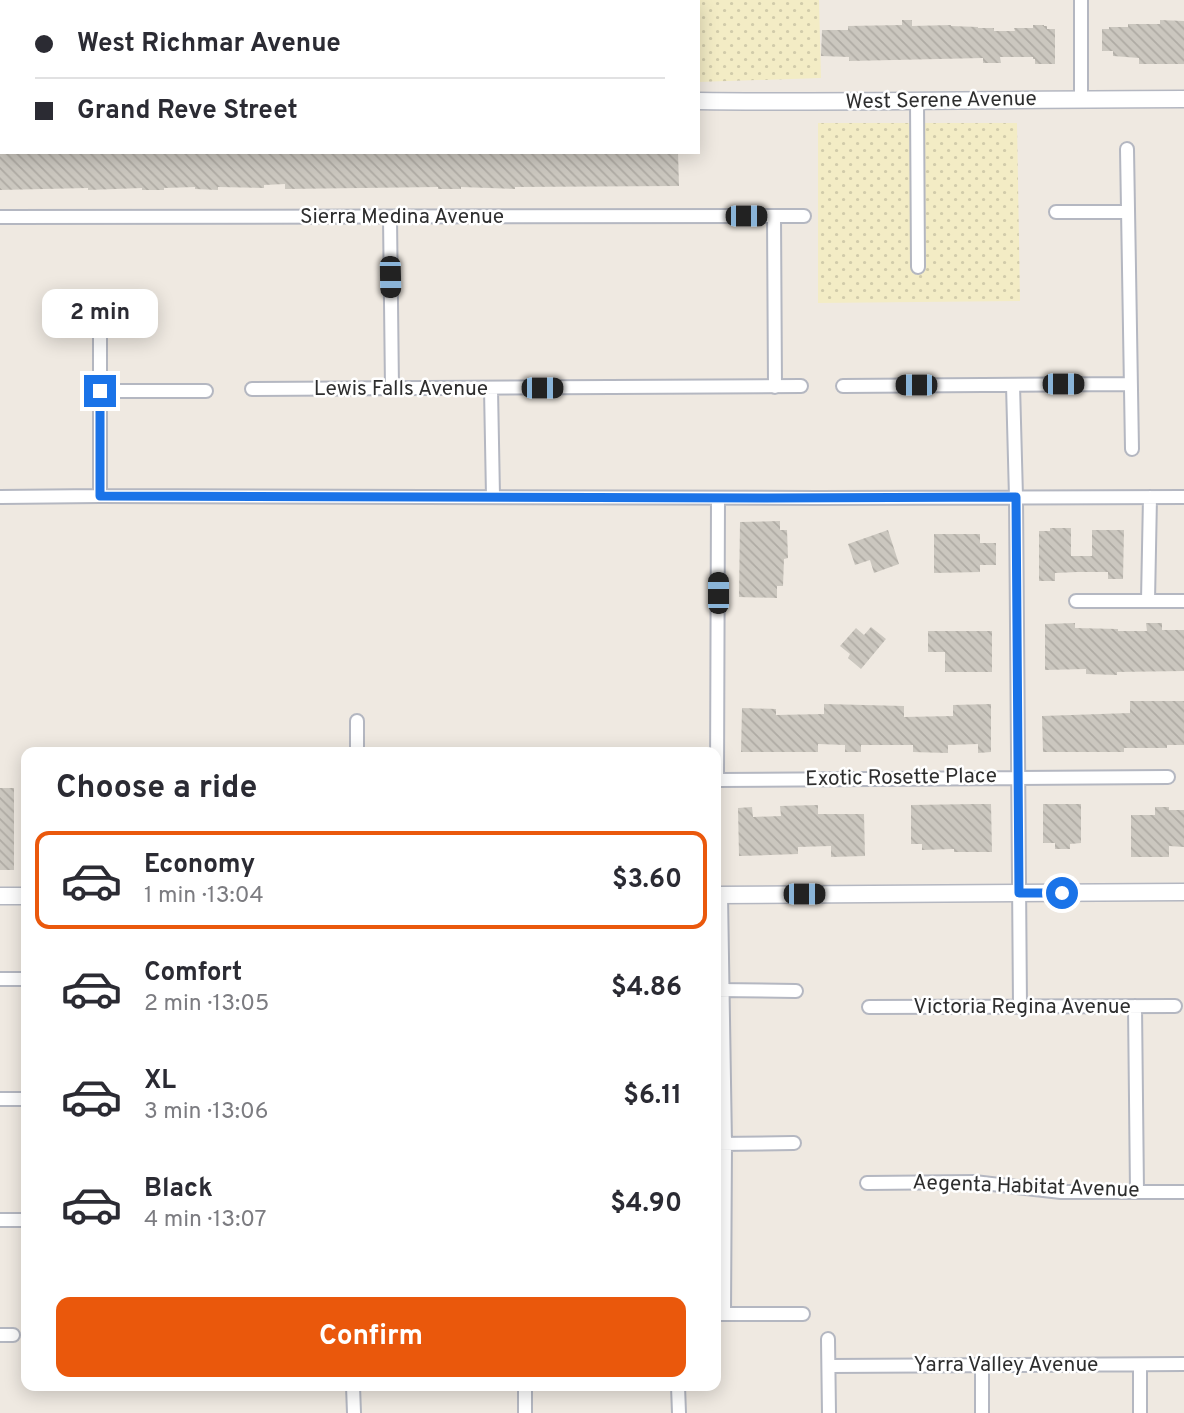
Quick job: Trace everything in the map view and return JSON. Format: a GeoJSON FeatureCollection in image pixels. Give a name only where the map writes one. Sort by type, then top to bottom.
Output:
{"type":"FeatureCollection","features":[{"type":"Feature","properties":{"kind":"street"},"geometry":{"type":"LineString","coordinates":[[1081,0],[1081,99]]}},
{"type":"Feature","properties":{"kind":"street","name":"West Serene Avenue"},"geometry":{"type":"LineString","coordinates":[[700,102],[1184,99]]}},
{"type":"Feature","properties":{"kind":"street"},"geometry":{"type":"LineString","coordinates":[[917,101],[918,267]]}},
{"type":"Feature","properties":{"kind":"street"},"geometry":{"type":"LineString","coordinates":[[1127,149],[1132,449]]}},
{"type":"Feature","properties":{"kind":"street"},"geometry":{"type":"LineString","coordinates":[[1056,212],[1127,212]]}},
{"type":"Feature","properties":{"kind":"street"},"geometry":{"type":"LineString","coordinates":[[774,216],[775,387]]}},
{"type":"Feature","properties":{"kind":"street","name":"Sierra Medina Avenue"},"geometry":{"type":"LineString","coordinates":[[0,217],[804,216]]}},
{"type":"Feature","properties":{"kind":"street"},"geometry":{"type":"LineString","coordinates":[[390,217],[392,388]]}},
{"type":"Feature","properties":{"kind":"street"},"geometry":{"type":"LineString","coordinates":[[100,324],[100,496]]}},
{"type":"Feature","properties":{"kind":"street"},"geometry":{"type":"LineString","coordinates":[[843,386],[1130,384]]}},
{"type":"Feature","properties":{"kind":"street"},"geometry":{"type":"LineString","coordinates":[[1013,385],[1020,1007]]}},
{"type":"Feature","properties":{"kind":"street","name":"Lewis Falls Avenue"},"geometry":{"type":"LineString","coordinates":[[253,389],[801,386]]}},
{"type":"Feature","properties":{"kind":"street"},"geometry":{"type":"LineString","coordinates":[[491,388],[494,496]]}},
{"type":"Feature","properties":{"kind":"street"},"geometry":{"type":"LineString","coordinates":[[100,391],[206,391]]}},
{"type":"Feature","properties":{"kind":"street"},"geometry":{"type":"LineString","coordinates":[[1148,601],[1150,497]]}},
{"type":"Feature","properties":{"kind":"street"},"geometry":{"type":"LineString","coordinates":[[0,498],[1184,497]]}},
{"type":"Feature","properties":{"kind":"street"},"geometry":{"type":"LineString","coordinates":[[717,747],[718,498]]}},
{"type":"Feature","properties":{"kind":"street"},"geometry":{"type":"LineString","coordinates":[[1076,601],[1184,601]]}},
{"type":"Feature","properties":{"kind":"street"},"geometry":{"type":"LineString","coordinates":[[357,721],[357,747]]}},
{"type":"Feature","properties":{"kind":"street","name":"Exotic Rosette Place"},"geometry":{"type":"LineString","coordinates":[[721,780],[1168,777]]}},
{"type":"Feature","properties":{"kind":"street"},"geometry":{"type":"LineString","coordinates":[[721,895],[1184,892]]}},
{"type":"Feature","properties":{"kind":"street"},"geometry":{"type":"LineString","coordinates":[[0,896],[21,896]]}},
{"type":"Feature","properties":{"kind":"street"},"geometry":{"type":"LineString","coordinates":[[0,979],[21,979]]}},
{"type":"Feature","properties":{"kind":"street"},"geometry":{"type":"LineString","coordinates":[[721,990],[796,991]]}},
{"type":"Feature","properties":{"kind":"street"},"geometry":{"type":"LineString","coordinates":[[1135,1006],[1137,1192]]}},
{"type":"Feature","properties":{"kind":"street","name":"Victoria Regina Avenue"},"geometry":{"type":"LineString","coordinates":[[869,1007],[1175,1006]]}},
{"type":"Feature","properties":{"kind":"street"},"geometry":{"type":"LineString","coordinates":[[0,1099],[21,1099]]}},
{"type":"Feature","properties":{"kind":"street"},"geometry":{"type":"LineString","coordinates":[[721,1144],[794,1143]]}},
{"type":"Feature","properties":{"kind":"street","name":"Aegenta Habitat Avenue"},"geometry":{"type":"LineString","coordinates":[[867,1183],[974,1182],[1061,1192],[1184,1192]]}},
{"type":"Feature","properties":{"kind":"street"},"geometry":{"type":"LineString","coordinates":[[0,1220],[21,1220]]}},
{"type":"Feature","properties":{"kind":"street"},"geometry":{"type":"LineString","coordinates":[[721,1314],[803,1314]]}},
{"type":"Feature","properties":{"kind":"street"},"geometry":{"type":"LineString","coordinates":[[828,1339],[829,1413]]}},
{"type":"Feature","properties":{"kind":"street","name":"Yarra Valley Avenue"},"geometry":{"type":"LineString","coordinates":[[829,1366],[1184,1364]]}},
{"type":"Feature","properties":{"kind":"street"},"geometry":{"type":"LineString","coordinates":[[982,1365],[982,1413]]}},
{"type":"Feature","properties":{"kind":"street"},"geometry":{"type":"LineString","coordinates":[[1140,1365],[1140,1413]]}},
{"type":"Feature","properties":{"kind":"street"},"geometry":{"type":"LineString","coordinates":[[353,1391],[354,1413]]}},
{"type":"Feature","properties":{"kind":"street"},"geometry":{"type":"LineString","coordinates":[[525,1391],[525,1413]]}},
{"type":"Feature","properties":{"kind":"street"},"geometry":{"type":"LineString","coordinates":[[678,1391],[678,1413]]}},
{"type":"Feature","properties":{"kind":"sand"},"geometry":{"type":"Polygon","coordinates":[[[700,0],[819,0],[821,78],[700,82],[700,0]]]}},
{"type":"Feature","properties":{"kind":"sand"},"geometry":{"type":"Polygon","coordinates":[[[818,123],[1017,123],[1020,301],[818,303],[818,123]]]}},
{"type":"Feature","properties":{"kind":"building"},"geometry":{"type":"Polygon","coordinates":[[[902,20],[912,20],[912,26],[951,25],[994,28],[994,31],[1015,31],[1014,28],[1044,25],[1047,29],[1055,29],[1055,64],[1035,64],[1033,57],[1000,57],[1001,63],[983,63],[983,58],[849,61],[849,57],[821,56],[822,30],[848,30],[848,26],[902,25],[902,20]]]}},
{"type":"Feature","properties":{"kind":"building"},"geometry":{"type":"Polygon","coordinates":[[[1160,20],[1184,21],[1184,64],[1139,64],[1139,58],[1113,56],[1113,51],[1102,51],[1102,29],[1128,27],[1128,24],[1160,24],[1160,20]]]}},
{"type":"Feature","properties":{"kind":"building"},"geometry":{"type":"Polygon","coordinates":[[[0,154],[678,154],[679,186],[285,189],[285,184],[264,185],[264,188],[218,187],[218,190],[195,187],[164,190],[0,190],[0,154]]]}},
{"type":"Feature","properties":{"kind":"building"},"geometry":{"type":"Polygon","coordinates":[[[780,521],[780,530],[787,530],[788,558],[784,559],[783,586],[777,586],[777,598],[739,597],[740,522],[780,521]]]}},
{"type":"Feature","properties":{"kind":"building"},"geometry":{"type":"Polygon","coordinates":[[[1050,528],[1071,528],[1071,556],[1092,556],[1092,530],[1124,530],[1123,579],[1108,579],[1108,572],[1077,572],[1055,573],[1055,581],[1039,581],[1039,531],[1050,531],[1050,528]]]}},
{"type":"Feature","properties":{"kind":"building"},"geometry":{"type":"Polygon","coordinates":[[[888,530],[899,564],[874,573],[870,560],[855,565],[848,544],[888,530]]]}},
{"type":"Feature","properties":{"kind":"building"},"geometry":{"type":"Polygon","coordinates":[[[934,534],[980,534],[980,543],[996,543],[996,565],[980,565],[980,572],[934,573],[934,534]]]}},
{"type":"Feature","properties":{"kind":"building"},"geometry":{"type":"Polygon","coordinates":[[[1075,623],[1075,628],[1147,631],[1146,623],[1162,623],[1162,630],[1184,630],[1184,671],[1117,672],[1117,675],[1086,674],[1086,669],[1045,670],[1045,624],[1075,623]]]}},
{"type":"Feature","properties":{"kind":"building"},"geometry":{"type":"Polygon","coordinates":[[[871,627],[886,639],[861,669],[848,658],[850,654],[840,646],[856,628],[864,635],[871,627]]]}},
{"type":"Feature","properties":{"kind":"building"},"geometry":{"type":"Polygon","coordinates":[[[928,631],[992,631],[992,672],[945,672],[945,652],[928,652],[928,631]]]}},
{"type":"Feature","properties":{"kind":"building"},"geometry":{"type":"Polygon","coordinates":[[[1130,701],[1184,701],[1184,745],[1167,745],[1167,748],[1124,748],[1124,752],[1043,752],[1042,716],[1130,713],[1130,701]]]}},
{"type":"Feature","properties":{"kind":"building"},"geometry":{"type":"Polygon","coordinates":[[[824,704],[904,706],[904,717],[953,716],[953,705],[991,704],[991,752],[978,753],[978,744],[948,745],[948,753],[913,752],[913,745],[861,745],[861,752],[845,752],[845,745],[818,744],[818,752],[741,752],[742,708],[776,709],[776,715],[824,714],[824,704]]]}},
{"type":"Feature","properties":{"kind":"building"},"geometry":{"type":"Polygon","coordinates":[[[0,788],[14,788],[14,870],[0,870],[0,788]]]}},
{"type":"Feature","properties":{"kind":"building"},"geometry":{"type":"Polygon","coordinates":[[[991,804],[992,852],[922,850],[922,844],[911,844],[911,805],[991,804]]]}},
{"type":"Feature","properties":{"kind":"building"},"geometry":{"type":"Polygon","coordinates":[[[1043,804],[1081,804],[1081,843],[1070,844],[1070,849],[1055,849],[1055,843],[1043,843],[1043,804]]]}},
{"type":"Feature","properties":{"kind":"building"},"geometry":{"type":"Polygon","coordinates":[[[818,805],[818,814],[864,814],[865,856],[831,857],[831,846],[798,847],[798,854],[739,856],[738,808],[752,807],[753,817],[781,816],[780,806],[818,805]]]}},
{"type":"Feature","properties":{"kind":"building"},"geometry":{"type":"Polygon","coordinates":[[[1155,807],[1184,810],[1184,847],[1169,846],[1169,857],[1131,857],[1131,815],[1155,815],[1155,807]]]}},
{"type":"Feature","properties":{"kind":"route"},"geometry":{"type":"LineString","coordinates":[[100,391],[100,496],[1016,497],[1019,893],[1062,893]]}}]}
